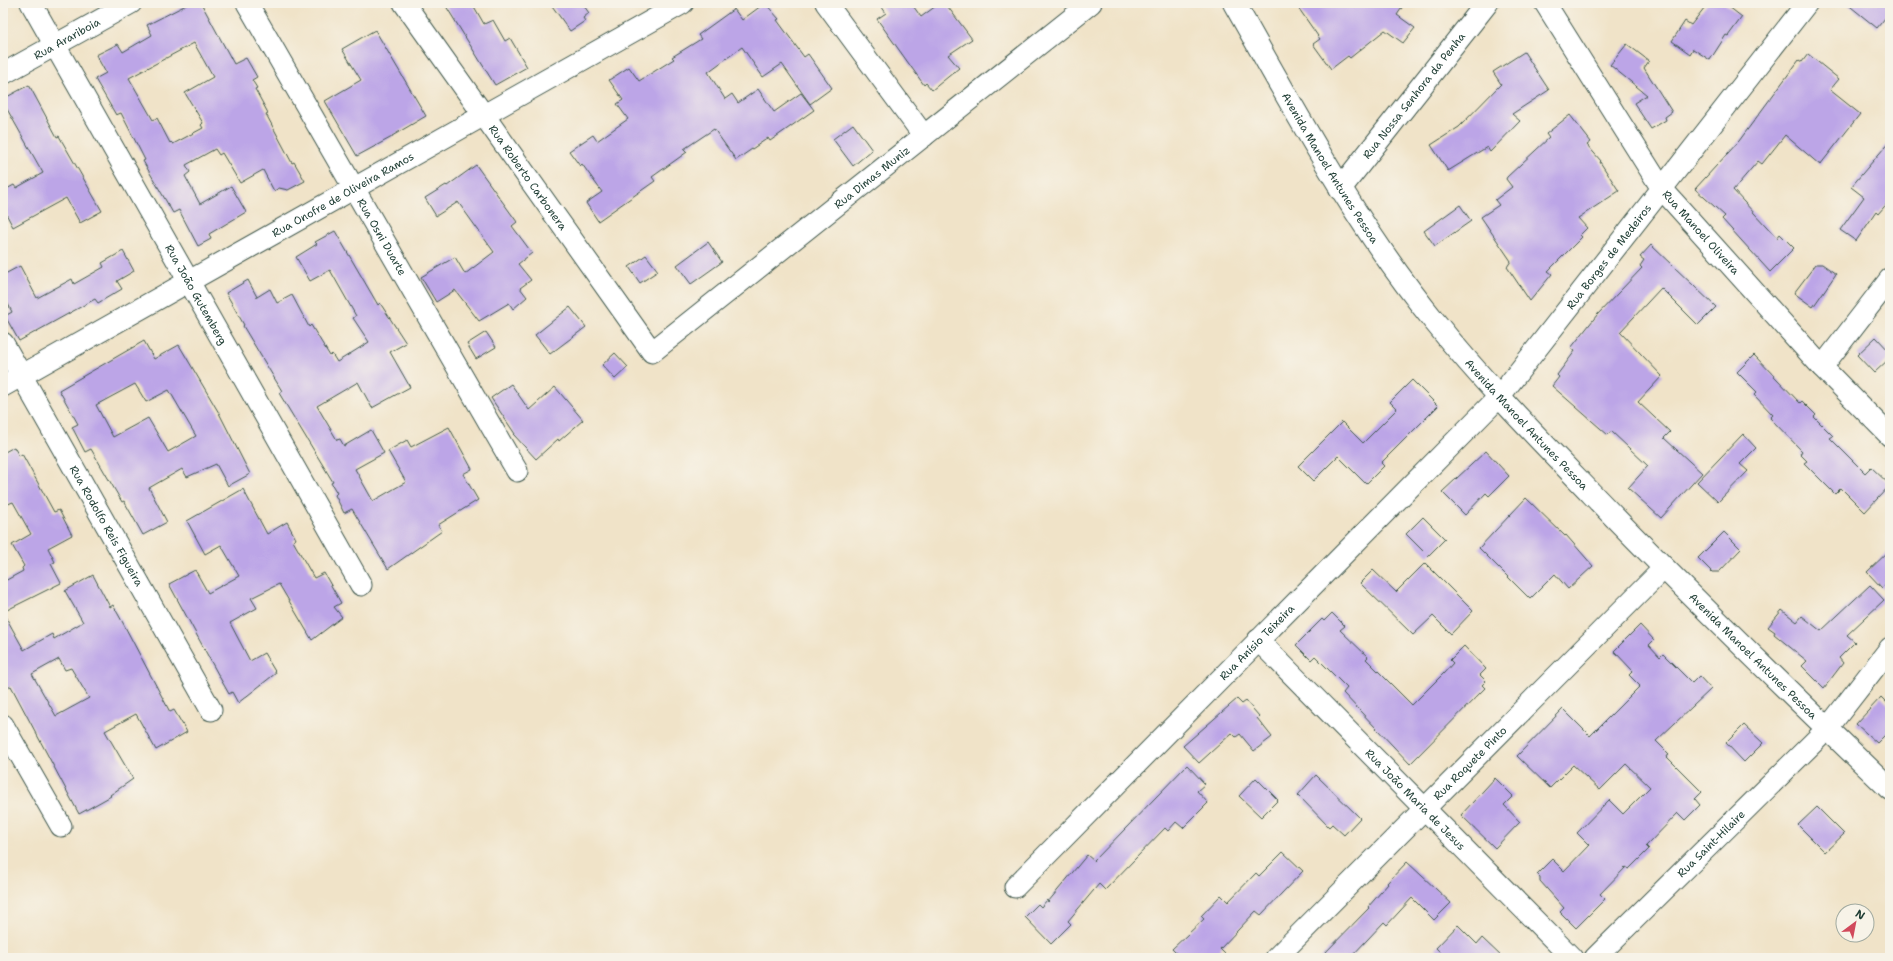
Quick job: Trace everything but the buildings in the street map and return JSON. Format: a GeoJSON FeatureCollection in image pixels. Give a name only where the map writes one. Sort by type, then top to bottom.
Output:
{"type":"FeatureCollection","features":[{"type":"Feature","properties":{"kind":"main road","name":"Avenida Manoel Antunes Pessoa"},"geometry":{"type":"LineString","coordinates":[[1234,3],[1340,189],[1395,269],[1430,315],[1499,397],[1664,568],[1890,789]]}},
{"type":"Feature","properties":{"kind":"main road","name":"Rua Nossa Senhora da Penha"},"geometry":{"type":"LineString","coordinates":[[1340,189],[1487,3]]}},
{"type":"Feature","properties":{"kind":"street","name":"Rua João Gutemberg"},"geometry":{"type":"LineString","coordinates":[[31,3],[361,585]]}},
{"type":"Feature","properties":{"kind":"street","name":"Rua Arariboia"},"geometry":{"type":"LineString","coordinates":[[3,74],[131,3]]}},
{"type":"Feature","properties":{"kind":"street","name":"Rua Osni Duarte"},"geometry":{"type":"LineString","coordinates":[[248,3],[517,471]]}},
{"type":"Feature","properties":{"kind":"street","name":"Rua Roberto Carbonera"},"geometry":{"type":"LineString","coordinates":[[404,3],[652,352]]}},
{"type":"Feature","properties":{"kind":"street","name":"Rua Onofre de Oliveira Ramos"},"geometry":{"type":"LineString","coordinates":[[3,386],[683,3]]}},
{"type":"Feature","properties":{"kind":"street"},"geometry":{"type":"LineString","coordinates":[[826,3],[924,136]]}},
{"type":"Feature","properties":{"kind":"street","name":"Rua Dimas Muniz"},"geometry":{"type":"LineString","coordinates":[[652,352],[1091,3]]}},
{"type":"Feature","properties":{"kind":"street","name":"Rua Manoel Oliveira"},"geometry":{"type":"LineString","coordinates":[[1545,3],[1662,189],[1822,367],[1890,436]]}},
{"type":"Feature","properties":{"kind":"street","name":"Rua Borges de Medeiros"},"geometry":{"type":"LineString","coordinates":[[1499,397],[1808,3]]}},
{"type":"Feature","properties":{"kind":"street"},"geometry":{"type":"LineString","coordinates":[[1822,367],[1890,279]]}},
{"type":"Feature","properties":{"kind":"street","name":"Rua Rodolfo Reis Figueira"},"geometry":{"type":"LineString","coordinates":[[3,343],[211,710]]}},
{"type":"Feature","properties":{"kind":"street","name":"Rua Anísio Teixeira"},"geometry":{"type":"LineString","coordinates":[[1015,887],[1499,397]]}},
{"type":"Feature","properties":{"kind":"street","name":"Rua Roquete Pinto"},"geometry":{"type":"LineString","coordinates":[[1276,958],[1664,568]]}},
{"type":"Feature","properties":{"kind":"street","name":"Rua João Maria de Jesus"},"geometry":{"type":"LineString","coordinates":[[1258,640],[1572,958]]}},
{"type":"Feature","properties":{"kind":"street","name":"Rua Saint-Hilaire"},"geometry":{"type":"LineString","coordinates":[[1595,958],[1827,729],[1890,648]]}},
{"type":"Feature","properties":{"kind":"street"},"geometry":{"type":"LineString","coordinates":[[3,725],[61,826]]}}]}
